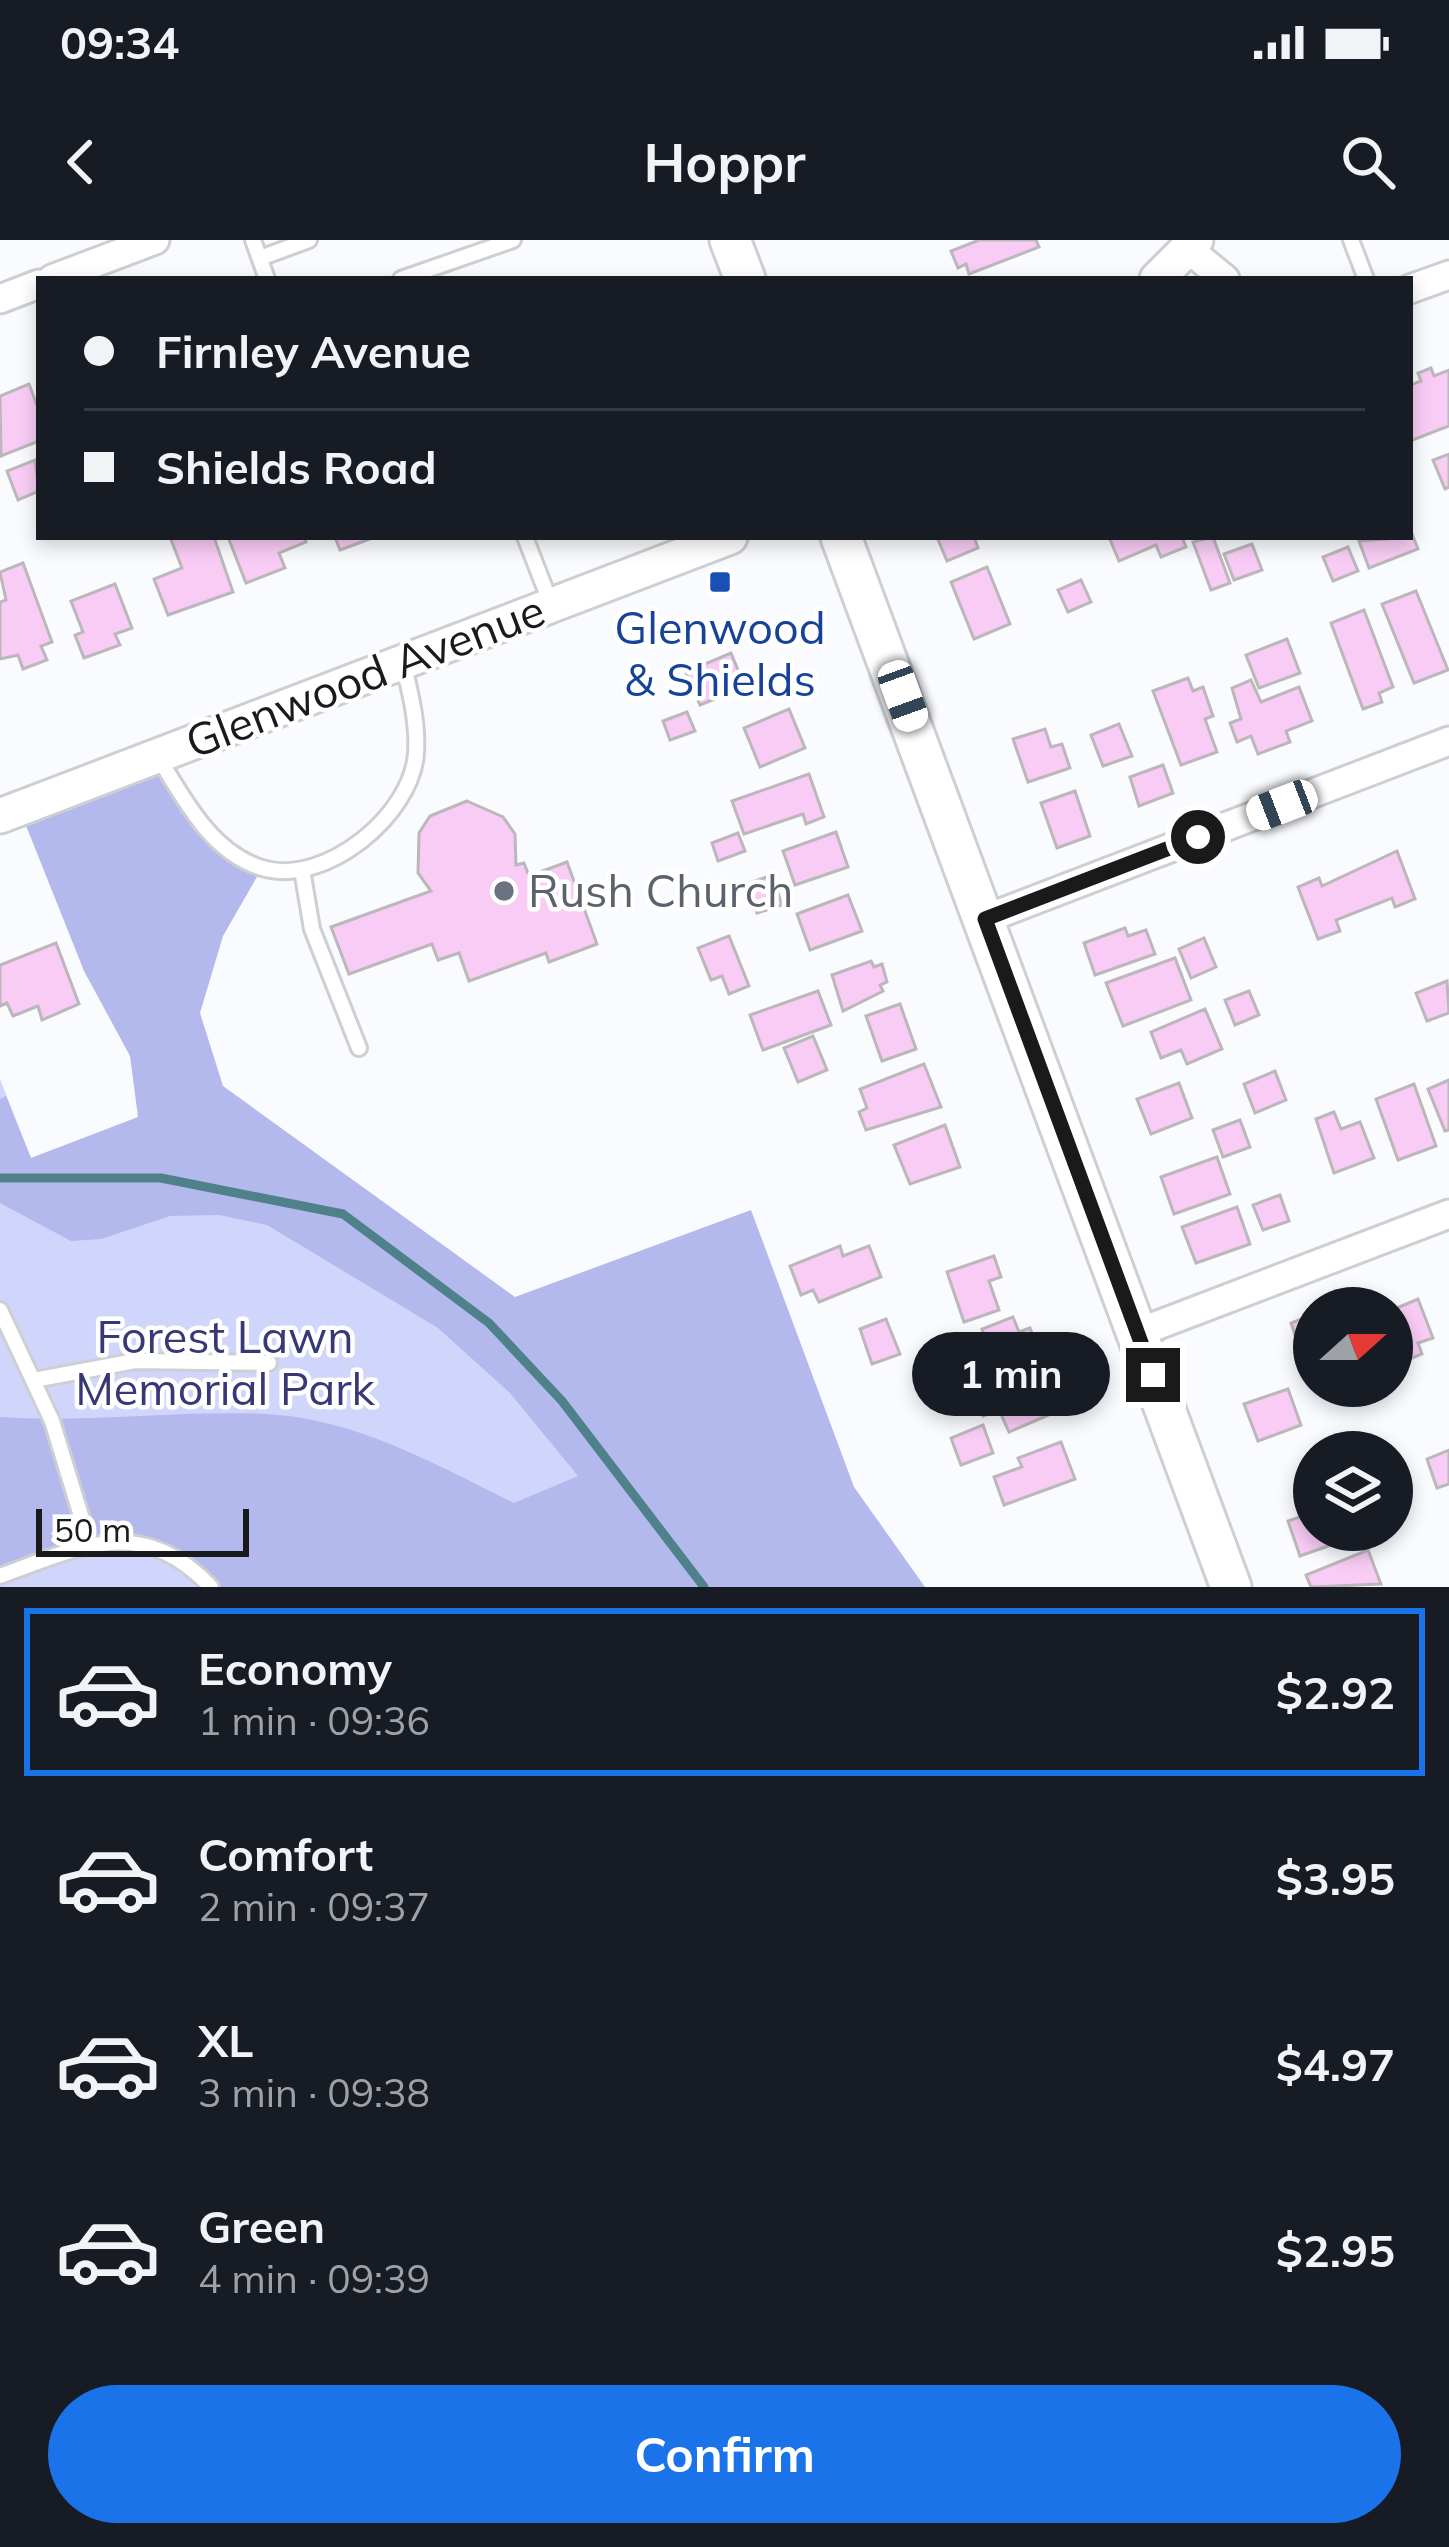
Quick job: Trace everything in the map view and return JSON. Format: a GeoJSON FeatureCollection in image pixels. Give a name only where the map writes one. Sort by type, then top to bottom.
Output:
{"type":"FeatureCollection","features":[{"type":"Feature","properties":{"kind":"main road"},"geometry":{"type":"LineString","coordinates":[[730,240],[744,276]]}},
{"type":"Feature","properties":{"kind":"main road"},"geometry":{"type":"LineString","coordinates":[[842,540],[1231,1587]]}},
{"type":"Feature","properties":{"kind":"street"},"geometry":{"type":"LineString","coordinates":[[60,276],[155,240]]}},
{"type":"Feature","properties":{"kind":"street"},"geometry":{"type":"LineString","coordinates":[[1159,276],[1192,244],[1222,276]]}},
{"type":"Feature","properties":{"kind":"street"},"geometry":{"type":"LineString","coordinates":[[1413,289],[1449,274]]}},
{"type":"Feature","properties":{"kind":"street"},"geometry":{"type":"LineString","coordinates":[[0,299],[36,285]]}},
{"type":"Feature","properties":{"kind":"street","name":"Glenwood Avenue"},"geometry":{"type":"LineString","coordinates":[[0,816],[717,540]]}},
{"type":"Feature","properties":{"kind":"street"},"geometry":{"type":"LineString","coordinates":[[985,919],[1449,741]]}},
{"type":"Feature","properties":{"kind":"street"},"geometry":{"type":"LineString","coordinates":[[1138,1333],[1449,1214]]}},
{"type":"Feature","properties":{"kind":"lane"},"geometry":{"type":"LineString","coordinates":[[253,240],[266,276]]}},
{"type":"Feature","properties":{"kind":"lane"},"geometry":{"type":"LineString","coordinates":[[260,258],[309,240]]}},
{"type":"Feature","properties":{"kind":"lane"},"geometry":{"type":"LineString","coordinates":[[430,274],[513,240]]}},
{"type":"Feature","properties":{"kind":"lane"},"geometry":{"type":"LineString","coordinates":[[1352,240],[1365,276]]}},
{"type":"Feature","properties":{"kind":"lane"},"geometry":{"type":"LineString","coordinates":[[526,540],[551,605]]}},
{"type":"Feature","properties":{"kind":"lane"},"geometry":{"type":"LineString","coordinates":[[157,755],[198,822],[233,851],[262,868],[302,870],[347,850],[384,820],[409,787],[416,755],[415,715],[403,662]]}},
{"type":"Feature","properties":{"kind":"lane"},"geometry":{"type":"LineString","coordinates":[[302,870],[312,929],[359,1048]]}},
{"type":"Feature","properties":{"kind":"lane"},"geometry":{"type":"LineString","coordinates":[[0,1310],[52,1421],[89,1542]]}},
{"type":"Feature","properties":{"kind":"lane"},"geometry":{"type":"LineString","coordinates":[[34,1380],[135,1361],[269,1363]]}},
{"type":"Feature","properties":{"kind":"lane"},"geometry":{"type":"LineString","coordinates":[[0,1576],[89,1542],[140,1543],[172,1556],[211,1587]]}},
{"type":"Feature","properties":{"kind":"green space","name":"Forest Lawn Memorial Park"},"geometry":{"type":"Polygon","coordinates":[[[0,1079],[31,1158],[223,1086],[610,1463],[402,1551],[457,1587],[0,1587],[0,1079]]]}},
{"type":"Feature","properties":{"kind":"shaded area"},"geometry":{"type":"Polygon","coordinates":[[[157,755],[198,822],[262,868],[223,936],[200,1013],[223,1086],[515,1297],[751,1210],[854,1487],[925,1587],[211,1587],[155,1553],[108,1545],[60,1555],[0,1576],[0,1417],[233,1413],[299,1417],[394,1446],[514,1503],[578,1476],[510,1393],[438,1328],[267,1225],[219,1215],[170,1216],[101,1239],[71,1241],[0,1203],[0,1099],[6,1096],[31,1158],[138,1117],[130,1056],[84,971],[19,808],[157,755]]]}},
{"type":"Feature","properties":{"kind":"building"},"geometry":{"type":"Polygon","coordinates":[[[979,240],[1036,240],[1039,247],[969,274],[966,264],[958,268],[951,251],[979,240]]]}},
{"type":"Feature","properties":{"kind":"building"},"geometry":{"type":"Polygon","coordinates":[[[1431,368],[1434,376],[1449,370],[1449,426],[1413,440],[1413,384],[1421,381],[1418,373],[1431,368]]]}},
{"type":"Feature","properties":{"kind":"building"},"geometry":{"type":"Polygon","coordinates":[[[29,384],[36,403],[36,442],[1,456],[0,396],[29,384]]]}},
{"type":"Feature","properties":{"kind":"building"},"geometry":{"type":"Polygon","coordinates":[[[1449,454],[1449,487],[1445,489],[1433,460],[1449,454]]]}},
{"type":"Feature","properties":{"kind":"building"},"geometry":{"type":"Polygon","coordinates":[[[35,460],[36,492],[18,500],[7,471],[35,460]]]}},
{"type":"Feature","properties":{"kind":"building"},"geometry":{"type":"Polygon","coordinates":[[[1413,536],[1418,549],[1369,568],[1359,541],[1413,536]]]}},
{"type":"Feature","properties":{"kind":"building"},"geometry":{"type":"Polygon","coordinates":[[[171,540],[215,540],[233,592],[168,615],[154,579],[182,568],[171,540]]]}},
{"type":"Feature","properties":{"kind":"building"},"geometry":{"type":"Polygon","coordinates":[[[229,540],[305,540],[279,553],[285,568],[246,583],[229,540]]]}},
{"type":"Feature","properties":{"kind":"building"},"geometry":{"type":"Polygon","coordinates":[[[336,540],[367,540],[340,550],[336,540]]]}},
{"type":"Feature","properties":{"kind":"building"},"geometry":{"type":"Polygon","coordinates":[[[938,540],[975,540],[978,548],[947,561],[938,540]]]}},
{"type":"Feature","properties":{"kind":"building"},"geometry":{"type":"Polygon","coordinates":[[[1110,540],[1183,540],[1186,547],[1161,557],[1156,545],[1119,561],[1110,540]]]}},
{"type":"Feature","properties":{"kind":"building"},"geometry":{"type":"Polygon","coordinates":[[[1214,540],[1230,583],[1211,590],[1193,542],[1214,540]]]}},
{"type":"Feature","properties":{"kind":"building"},"geometry":{"type":"Polygon","coordinates":[[[1252,544],[1262,570],[1234,580],[1224,554],[1252,544]]]}},
{"type":"Feature","properties":{"kind":"building"},"geometry":{"type":"Polygon","coordinates":[[[1348,547],[1358,571],[1333,581],[1323,557],[1348,547]]]}},
{"type":"Feature","properties":{"kind":"building"},"geometry":{"type":"Polygon","coordinates":[[[23,563],[52,642],[41,646],[47,660],[23,669],[18,655],[0,659],[0,602],[6,600],[0,572],[23,563]]]}},
{"type":"Feature","properties":{"kind":"building"},"geometry":{"type":"Polygon","coordinates":[[[987,567],[1010,624],[974,639],[951,582],[987,567]]]}},
{"type":"Feature","properties":{"kind":"building"},"geometry":{"type":"Polygon","coordinates":[[[1081,580],[1091,602],[1068,612],[1058,590],[1081,580]]]}},
{"type":"Feature","properties":{"kind":"building"},"geometry":{"type":"Polygon","coordinates":[[[115,584],[132,628],[115,634],[120,645],[84,658],[75,635],[83,632],[71,601],[115,584]]]}},
{"type":"Feature","properties":{"kind":"building"},"geometry":{"type":"Polygon","coordinates":[[[1416,591],[1448,670],[1414,683],[1382,604],[1416,591]]]}},
{"type":"Feature","properties":{"kind":"building"},"geometry":{"type":"Polygon","coordinates":[[[1364,610],[1393,687],[1379,693],[1382,702],[1363,709],[1331,623],[1364,610]]]}},
{"type":"Feature","properties":{"kind":"building"},"geometry":{"type":"Polygon","coordinates":[[[1287,639],[1300,673],[1259,688],[1246,655],[1287,639]]]}},
{"type":"Feature","properties":{"kind":"building"},"geometry":{"type":"Polygon","coordinates":[[[731,653],[740,675],[730,679],[735,691],[700,705],[686,672],[731,653]]]}},
{"type":"Feature","properties":{"kind":"building"},"geometry":{"type":"Polygon","coordinates":[[[1188,678],[1193,691],[1203,687],[1213,716],[1205,719],[1217,752],[1181,765],[1153,691],[1188,678]]]}},
{"type":"Feature","properties":{"kind":"building"},"geometry":{"type":"Polygon","coordinates":[[[1251,680],[1261,702],[1299,687],[1312,721],[1286,731],[1290,742],[1258,754],[1251,736],[1237,742],[1230,723],[1241,719],[1232,688],[1251,680]]]}},
{"type":"Feature","properties":{"kind":"building"},"geometry":{"type":"Polygon","coordinates":[[[789,709],[805,748],[760,767],[744,728],[789,709]]]}},
{"type":"Feature","properties":{"kind":"building"},"geometry":{"type":"Polygon","coordinates":[[[687,712],[695,731],[670,740],[663,721],[687,712]]]}},
{"type":"Feature","properties":{"kind":"building"},"geometry":{"type":"Polygon","coordinates":[[[1119,724],[1132,756],[1103,766],[1091,735],[1119,724]]]}},
{"type":"Feature","properties":{"kind":"building"},"geometry":{"type":"Polygon","coordinates":[[[1045,729],[1051,747],[1062,744],[1070,768],[1028,782],[1013,739],[1045,729]]]}},
{"type":"Feature","properties":{"kind":"building"},"geometry":{"type":"Polygon","coordinates":[[[1163,765],[1173,793],[1139,806],[1130,777],[1163,765]]]}},
{"type":"Feature","properties":{"kind":"building"},"geometry":{"type":"Polygon","coordinates":[[[809,774],[824,817],[806,824],[803,814],[744,834],[732,801],[809,774]]]}},
{"type":"Feature","properties":{"kind":"building"},"geometry":{"type":"Polygon","coordinates":[[[1075,791],[1090,836],[1057,848],[1041,803],[1075,791]]]}},
{"type":"Feature","properties":{"kind":"building","name":"Rush Church"},"geometry":{"type":"Polygon","coordinates":[[[467,801],[503,817],[515,834],[516,865],[524,863],[529,876],[567,862],[597,944],[549,962],[546,953],[469,981],[459,953],[438,960],[432,944],[349,974],[331,927],[431,891],[418,873],[419,833],[430,816],[467,801]]]}},
{"type":"Feature","properties":{"kind":"building"},"geometry":{"type":"Polygon","coordinates":[[[836,832],[848,867],[795,885],[783,851],[836,832]]]}},
{"type":"Feature","properties":{"kind":"building"},"geometry":{"type":"Polygon","coordinates":[[[738,833],[745,851],[718,861],[712,843],[738,833]]]}},
{"type":"Feature","properties":{"kind":"building"},"geometry":{"type":"Polygon","coordinates":[[[1397,851],[1415,899],[1395,907],[1392,898],[1336,920],[1340,931],[1318,939],[1298,887],[1319,878],[1322,886],[1397,851]]]}},
{"type":"Feature","properties":{"kind":"building"},"geometry":{"type":"Polygon","coordinates":[[[772,875],[782,905],[757,913],[747,884],[772,875]]]}},
{"type":"Feature","properties":{"kind":"building"},"geometry":{"type":"Polygon","coordinates":[[[848,895],[862,931],[810,950],[797,914],[848,895]]]}},
{"type":"Feature","properties":{"kind":"building"},"geometry":{"type":"Polygon","coordinates":[[[1125,928],[1128,936],[1146,930],[1155,954],[1095,975],[1084,943],[1125,928]]]}},
{"type":"Feature","properties":{"kind":"building"},"geometry":{"type":"Polygon","coordinates":[[[729,936],[749,986],[729,994],[722,976],[711,980],[698,948],[729,936]]]}},
{"type":"Feature","properties":{"kind":"building"},"geometry":{"type":"Polygon","coordinates":[[[1204,938],[1216,967],[1191,978],[1179,949],[1204,938]]]}},
{"type":"Feature","properties":{"kind":"building"},"geometry":{"type":"Polygon","coordinates":[[[56,943],[79,1004],[42,1020],[38,1006],[13,1016],[7,1003],[0,1006],[0,965],[56,943]]]}},
{"type":"Feature","properties":{"kind":"building"},"geometry":{"type":"Polygon","coordinates":[[[1175,958],[1191,1000],[1123,1026],[1106,983],[1175,958]]]}},
{"type":"Feature","properties":{"kind":"building"},"geometry":{"type":"Polygon","coordinates":[[[871,961],[874,967],[882,964],[887,982],[880,985],[883,991],[843,1011],[832,975],[871,961]]]}},
{"type":"Feature","properties":{"kind":"building"},"geometry":{"type":"Polygon","coordinates":[[[1447,981],[1449,1013],[1427,1021],[1416,993],[1447,981]]]}},
{"type":"Feature","properties":{"kind":"building"},"geometry":{"type":"Polygon","coordinates":[[[818,991],[831,1025],[763,1050],[750,1015],[818,991]]]}},
{"type":"Feature","properties":{"kind":"building"},"geometry":{"type":"Polygon","coordinates":[[[1249,991],[1259,1015],[1235,1025],[1225,1000],[1249,991]]]}},
{"type":"Feature","properties":{"kind":"building"},"geometry":{"type":"Polygon","coordinates":[[[900,1004],[916,1049],[882,1061],[866,1016],[900,1004]]]}},
{"type":"Feature","properties":{"kind":"building"},"geometry":{"type":"Polygon","coordinates":[[[1205,1009],[1222,1049],[1187,1064],[1181,1050],[1161,1058],[1151,1032],[1205,1009]]]}},
{"type":"Feature","properties":{"kind":"building"},"geometry":{"type":"Polygon","coordinates":[[[813,1036],[827,1070],[798,1082],[784,1048],[813,1036]]]}},
{"type":"Feature","properties":{"kind":"building"},"geometry":{"type":"Polygon","coordinates":[[[924,1064],[941,1107],[866,1130],[859,1112],[867,1108],[860,1089],[924,1064]]]}},
{"type":"Feature","properties":{"kind":"building"},"geometry":{"type":"Polygon","coordinates":[[[1275,1071],[1286,1100],[1255,1113],[1244,1084],[1275,1071]]]}},
{"type":"Feature","properties":{"kind":"building"},"geometry":{"type":"Polygon","coordinates":[[[1449,1080],[1449,1130],[1445,1131],[1428,1089],[1449,1080]]]}},
{"type":"Feature","properties":{"kind":"building"},"geometry":{"type":"Polygon","coordinates":[[[1179,1083],[1192,1118],[1151,1134],[1137,1099],[1179,1083]]]}},
{"type":"Feature","properties":{"kind":"building"},"geometry":{"type":"Polygon","coordinates":[[[1414,1084],[1436,1146],[1398,1160],[1376,1099],[1414,1084]]]}},
{"type":"Feature","properties":{"kind":"building"},"geometry":{"type":"Polygon","coordinates":[[[1334,1112],[1341,1129],[1360,1122],[1374,1158],[1334,1173],[1316,1119],[1334,1112]]]}},
{"type":"Feature","properties":{"kind":"building"},"geometry":{"type":"Polygon","coordinates":[[[1240,1120],[1250,1147],[1223,1157],[1213,1130],[1240,1120]]]}},
{"type":"Feature","properties":{"kind":"building"},"geometry":{"type":"Polygon","coordinates":[[[945,1125],[960,1167],[910,1184],[894,1145],[945,1125]]]}},
{"type":"Feature","properties":{"kind":"building"},"geometry":{"type":"Polygon","coordinates":[[[1217,1157],[1230,1194],[1174,1214],[1161,1177],[1217,1157]]]}},
{"type":"Feature","properties":{"kind":"building"},"geometry":{"type":"Polygon","coordinates":[[[1280,1195],[1289,1221],[1263,1230],[1253,1205],[1280,1195]]]}},
{"type":"Feature","properties":{"kind":"building"},"geometry":{"type":"Polygon","coordinates":[[[1237,1207],[1250,1244],[1196,1263],[1182,1227],[1237,1207]]]}},
{"type":"Feature","properties":{"kind":"building"},"geometry":{"type":"Polygon","coordinates":[[[840,1246],[843,1256],[869,1246],[881,1277],[819,1302],[813,1290],[801,1295],[790,1266],[840,1246]]]}},
{"type":"Feature","properties":{"kind":"building"},"geometry":{"type":"Polygon","coordinates":[[[994,1256],[1001,1277],[989,1281],[999,1310],[964,1322],[947,1272],[994,1256]]]}},
{"type":"Feature","properties":{"kind":"building"},"geometry":{"type":"Polygon","coordinates":[[[1418,1299],[1433,1338],[1418,1343],[1422,1354],[1413,1358],[1413,1301],[1418,1299]]]}},
{"type":"Feature","properties":{"kind":"building"},"geometry":{"type":"Polygon","coordinates":[[[1013,1317],[1019,1332],[1030,1328],[1039,1353],[996,1369],[982,1329],[1013,1317]]]}},
{"type":"Feature","properties":{"kind":"building"},"geometry":{"type":"Polygon","coordinates":[[[886,1319],[900,1354],[872,1364],[860,1329],[886,1319]]]}},
{"type":"Feature","properties":{"kind":"building"},"geometry":{"type":"Polygon","coordinates":[[[964,1367],[974,1395],[949,1404],[939,1376],[964,1367]]]}},
{"type":"Feature","properties":{"kind":"building"},"geometry":{"type":"Polygon","coordinates":[[[1035,1375],[1051,1414],[1009,1432],[999,1410],[983,1416],[976,1400],[1035,1375]]]}},
{"type":"Feature","properties":{"kind":"building"},"geometry":{"type":"Polygon","coordinates":[[[1288,1389],[1301,1425],[1258,1441],[1244,1404],[1288,1389]]]}},
{"type":"Feature","properties":{"kind":"building"},"geometry":{"type":"Polygon","coordinates":[[[983,1425],[993,1453],[961,1465],[951,1438],[983,1425]]]}},
{"type":"Feature","properties":{"kind":"building"},"geometry":{"type":"Polygon","coordinates":[[[1061,1442],[1075,1479],[1004,1505],[994,1477],[1022,1467],[1018,1458],[1061,1442]]]}},
{"type":"Feature","properties":{"kind":"building"},"geometry":{"type":"Polygon","coordinates":[[[1449,1450],[1449,1484],[1437,1488],[1427,1459],[1449,1450]]]}},
{"type":"Feature","properties":{"kind":"building"},"geometry":{"type":"Polygon","coordinates":[[[1368,1551],[1381,1584],[1311,1587],[1306,1575],[1368,1551]]]}},
{"type":"Feature","properties":{"kind":"waterway"},"geometry":{"type":"LineString","coordinates":[[0,1178],[161,1178],[343,1214],[489,1323],[562,1401],[704,1587]]}},
{"type":"Feature","properties":{"kind":"place","name":"Glenwood & Shields"},"geometry":{"type":"Point","coordinates":[720,582]}},
{"type":"Feature","properties":{"kind":"place","name":"Rush Church"},"geometry":{"type":"Point","coordinates":[504,891]}},
{"type":"Feature","properties":{"kind":"route"},"geometry":{"type":"LineString","coordinates":[[1153,1375],[985,919],[1198,837]]}}]}
